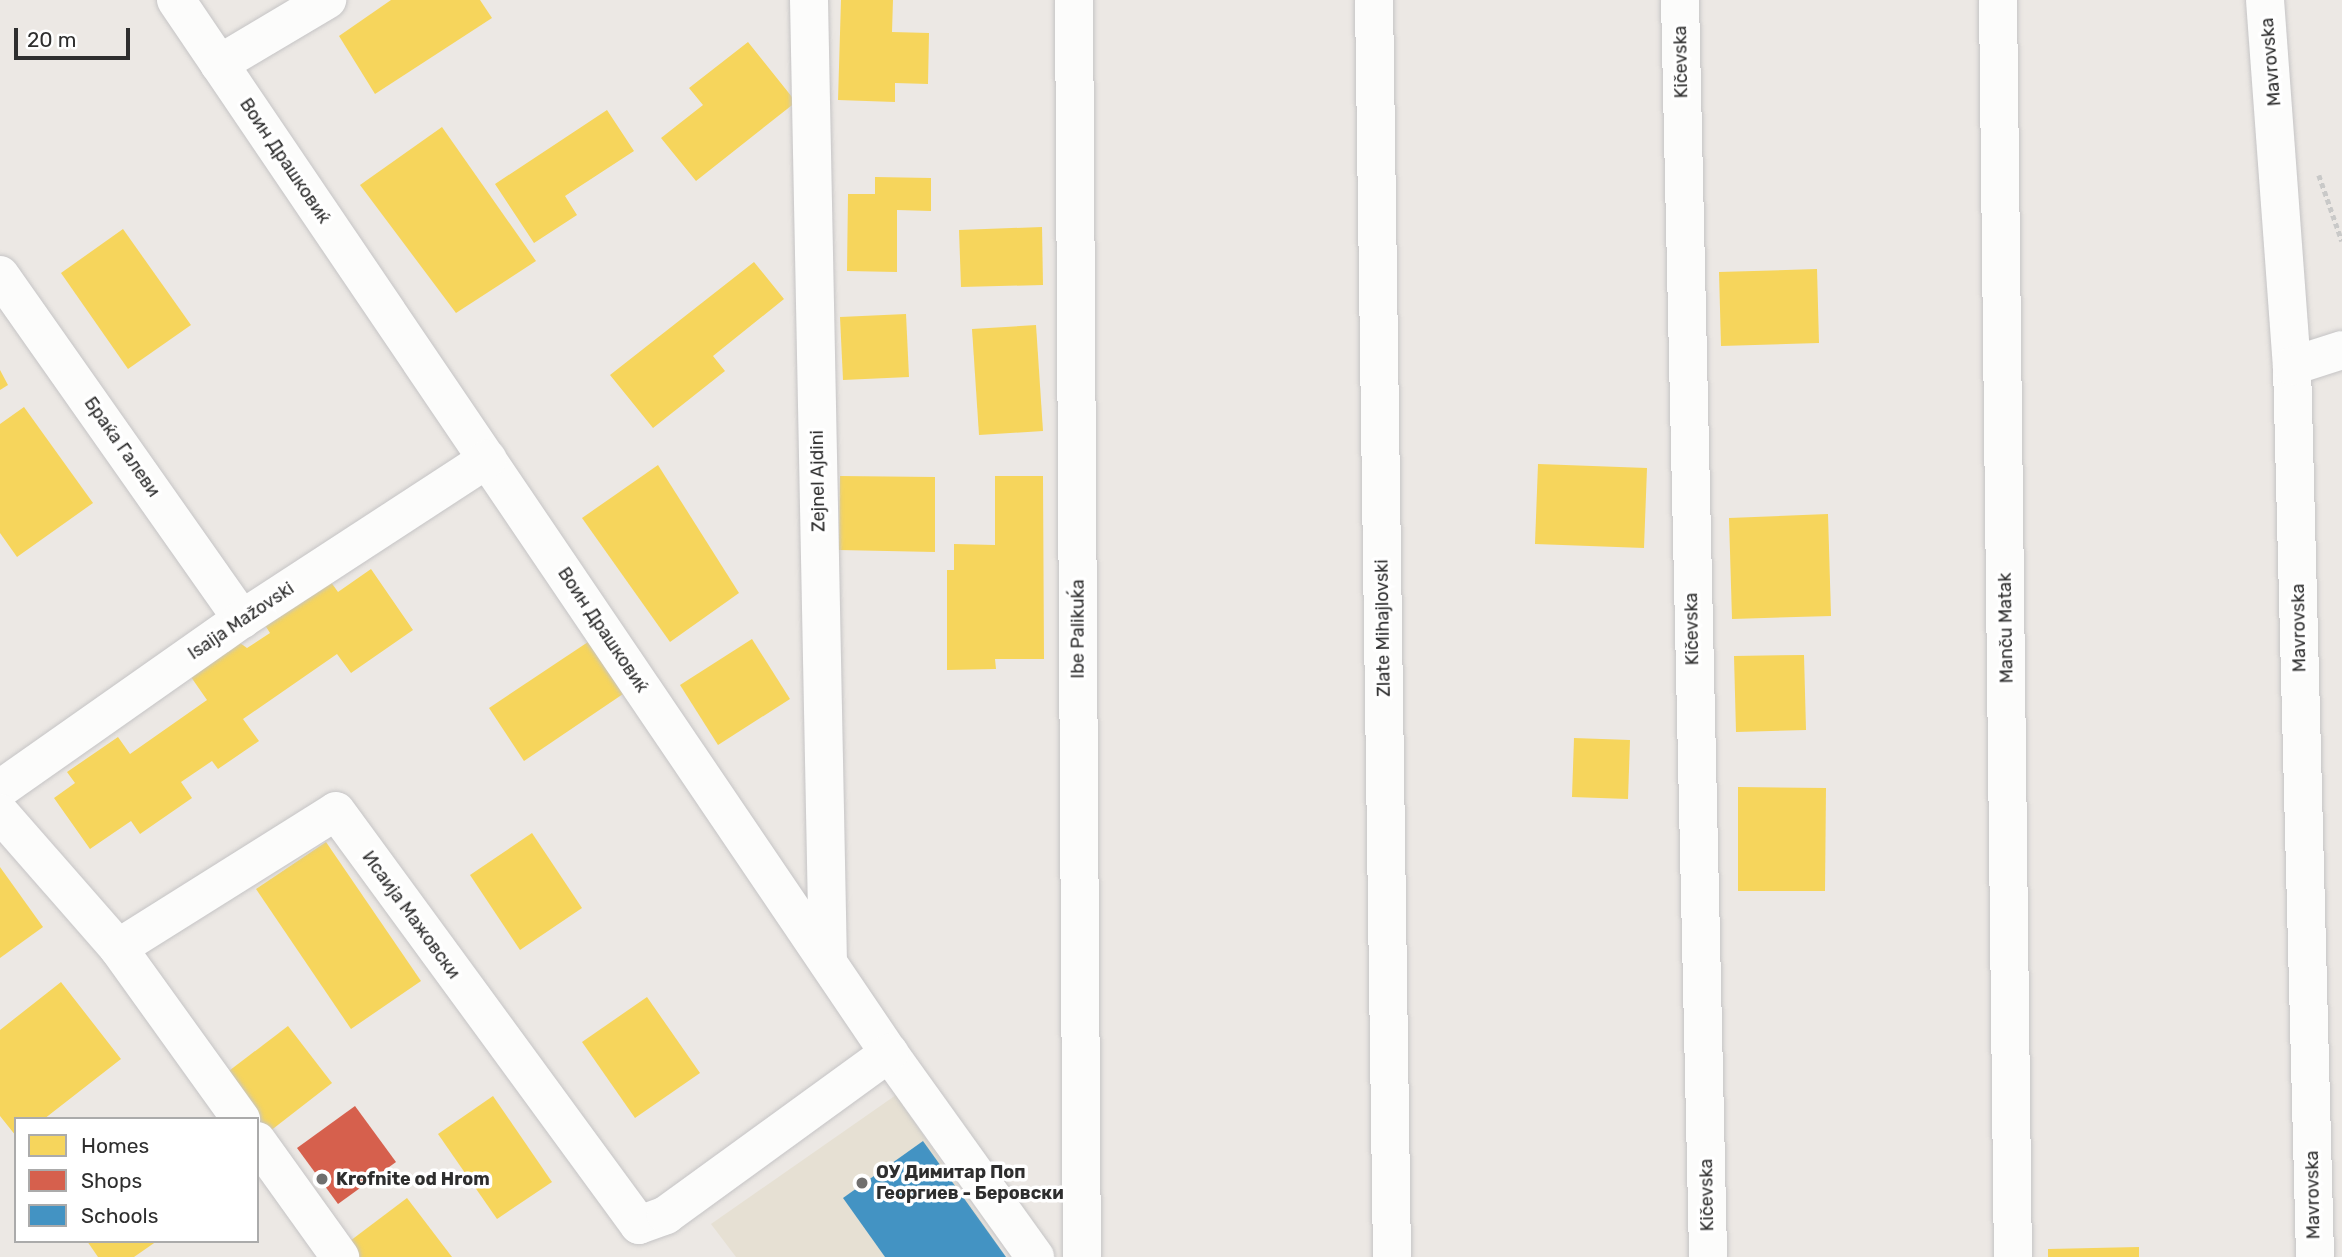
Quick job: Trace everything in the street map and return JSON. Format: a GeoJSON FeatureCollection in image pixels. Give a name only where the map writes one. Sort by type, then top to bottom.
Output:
{"type":"FeatureCollection","features":[{"type":"Feature","properties":{"kind":"street","name":"Воин Драшковиќ"},"geometry":{"type":"LineString","coordinates":[[176,0],[889,1053],[1035,1257]]}},
{"type":"Feature","properties":{"kind":"street"},"geometry":{"type":"LineString","coordinates":[[219,64],[327,0]]}},
{"type":"Feature","properties":{"kind":"street","name":"Zejnel Ajdini"},"geometry":{"type":"LineString","coordinates":[[809,0],[828,962]]}},
{"type":"Feature","properties":{"kind":"street","name":"Ibe Palikuḱa"},"geometry":{"type":"LineString","coordinates":[[1074,0],[1082,1257]]}},
{"type":"Feature","properties":{"kind":"street","name":"Zlate Mihajlovski"},"geometry":{"type":"LineString","coordinates":[[1374,0],[1392,1257]]}},
{"type":"Feature","properties":{"kind":"street","name":"Kičevska"},"geometry":{"type":"LineString","coordinates":[[1680,0],[1708,1257]]}},
{"type":"Feature","properties":{"kind":"street","name":"Manču Matak"},"geometry":{"type":"LineString","coordinates":[[1998,0],[2014,1257]]}},
{"type":"Feature","properties":{"kind":"street","name":"Mavrovska"},"geometry":{"type":"LineString","coordinates":[[2265,0],[2292,366],[2315,1257]]}},
{"type":"Feature","properties":{"kind":"street","name":"Браќа Галеви"},"geometry":{"type":"LineString","coordinates":[[0,275],[242,619]]}},
{"type":"Feature","properties":{"kind":"street"},"geometry":{"type":"LineString","coordinates":[[2292,366],[2342,350]]}},
{"type":"Feature","properties":{"kind":"street","name":"Isaija Mažovski"},"geometry":{"type":"LineString","coordinates":[[0,789],[242,619],[487,459]]}},
{"type":"Feature","properties":{"kind":"street","name":"Исаија Мажовски"},"geometry":{"type":"LineString","coordinates":[[118,948],[336,811],[639,1225],[666,1214],[889,1053]]}},
{"type":"Feature","properties":{"kind":"street"},"geometry":{"type":"LineString","coordinates":[[0,813],[118,948],[240,1117]]}},
{"type":"Feature","properties":{"kind":"street"},"geometry":{"type":"LineString","coordinates":[[259,1144],[340,1257]]}},
{"type":"Feature","properties":{"kind":"shaded area","name":"ОУ Димитар Поп Георгиев - Беровски"},"geometry":{"type":"Polygon","coordinates":[[[896,1095],[1006,1257],[736,1257],[711,1224],[896,1095]]]}},
{"type":"Feature","properties":{"kind":"building: Homes"},"geometry":{"type":"Polygon","coordinates":[[[391,0],[480,0],[492,18],[375,94],[339,36],[391,0]]]}},
{"type":"Feature","properties":{"kind":"building: Homes"},"geometry":{"type":"Polygon","coordinates":[[[841,0],[893,0],[892,32],[929,33],[928,84],[895,83],[895,102],[838,100],[841,0]]]}},
{"type":"Feature","properties":{"kind":"building: Homes"},"geometry":{"type":"Polygon","coordinates":[[[748,42],[796,102],[696,181],[661,138],[703,105],[689,88],[748,42]]]}},
{"type":"Feature","properties":{"kind":"building: Homes"},"geometry":{"type":"Polygon","coordinates":[[[607,110],[634,151],[565,196],[577,215],[534,243],[495,184],[607,110]]]}},
{"type":"Feature","properties":{"kind":"building: Homes"},"geometry":{"type":"Polygon","coordinates":[[[442,127],[536,261],[456,313],[360,185],[442,127]]]}},
{"type":"Feature","properties":{"kind":"building: Homes"},"geometry":{"type":"Polygon","coordinates":[[[875,177],[931,178],[931,211],[897,210],[897,272],[847,271],[848,194],[875,194],[875,177]]]}},
{"type":"Feature","properties":{"kind":"building: Homes"},"geometry":{"type":"Polygon","coordinates":[[[1042,227],[1043,285],[961,287],[959,230],[1042,227]]]}},
{"type":"Feature","properties":{"kind":"building: Homes"},"geometry":{"type":"Polygon","coordinates":[[[123,229],[191,325],[128,369],[61,273],[123,229]]]}},
{"type":"Feature","properties":{"kind":"building: Homes"},"geometry":{"type":"Polygon","coordinates":[[[754,262],[784,299],[713,356],[725,371],[653,428],[610,375],[754,262]]]}},
{"type":"Feature","properties":{"kind":"building: Homes"},"geometry":{"type":"Polygon","coordinates":[[[1817,269],[1819,343],[1721,346],[1719,272],[1817,269]]]}},
{"type":"Feature","properties":{"kind":"building: Homes"},"geometry":{"type":"Polygon","coordinates":[[[906,314],[909,377],[843,380],[840,317],[906,314]]]}},
{"type":"Feature","properties":{"kind":"building: Homes"},"geometry":{"type":"Polygon","coordinates":[[[1036,325],[1043,431],[979,435],[972,329],[1036,325]]]}},
{"type":"Feature","properties":{"kind":"building: Homes"},"geometry":{"type":"Polygon","coordinates":[[[0,370],[8,385],[0,390],[0,370]]]}},
{"type":"Feature","properties":{"kind":"building: Homes"},"geometry":{"type":"Polygon","coordinates":[[[24,407],[93,503],[17,557],[0,533],[0,424],[24,407]]]}},
{"type":"Feature","properties":{"kind":"building: Homes"},"geometry":{"type":"Polygon","coordinates":[[[1538,464],[1647,468],[1644,548],[1535,544],[1538,464]]]}},
{"type":"Feature","properties":{"kind":"building: Homes"},"geometry":{"type":"Polygon","coordinates":[[[658,465],[739,593],[670,642],[582,518],[658,465]]]}},
{"type":"Feature","properties":{"kind":"building: Homes"},"geometry":{"type":"Polygon","coordinates":[[[840,476],[935,477],[935,552],[839,550],[840,476]]]}},
{"type":"Feature","properties":{"kind":"building: Homes"},"geometry":{"type":"Polygon","coordinates":[[[995,476],[1043,476],[1044,659],[995,659],[996,669],[947,670],[947,570],[954,570],[954,544],[995,545],[995,476]]]}},
{"type":"Feature","properties":{"kind":"building: Homes"},"geometry":{"type":"Polygon","coordinates":[[[1828,514],[1831,616],[1732,619],[1729,518],[1828,514]]]}},
{"type":"Feature","properties":{"kind":"building: Homes"},"geometry":{"type":"Polygon","coordinates":[[[371,569],[413,630],[351,673],[337,654],[243,719],[259,741],[218,769],[212,761],[181,782],[192,798],[140,834],[131,821],[90,849],[54,798],[75,783],[67,772],[118,737],[130,754],[207,700],[191,677],[240,643],[247,648],[270,633],[263,622],[328,578],[338,592],[371,569]]]}},
{"type":"Feature","properties":{"kind":"building: Homes"},"geometry":{"type":"Polygon","coordinates":[[[752,639],[790,699],[718,745],[680,685],[752,639]]]}},
{"type":"Feature","properties":{"kind":"building: Homes"},"geometry":{"type":"Polygon","coordinates":[[[588,642],[623,694],[524,761],[489,708],[588,642]]]}},
{"type":"Feature","properties":{"kind":"building: Homes"},"geometry":{"type":"Polygon","coordinates":[[[1804,655],[1806,730],[1736,732],[1734,656],[1804,655]]]}},
{"type":"Feature","properties":{"kind":"building: Homes"},"geometry":{"type":"Polygon","coordinates":[[[1574,738],[1630,740],[1628,799],[1572,797],[1574,738]]]}},
{"type":"Feature","properties":{"kind":"building: Homes"},"geometry":{"type":"Polygon","coordinates":[[[1738,787],[1826,788],[1825,891],[1738,891],[1738,787]]]}},
{"type":"Feature","properties":{"kind":"building: Homes"},"geometry":{"type":"Polygon","coordinates":[[[532,833],[582,908],[520,950],[470,875],[532,833]]]}},
{"type":"Feature","properties":{"kind":"building: Homes"},"geometry":{"type":"Polygon","coordinates":[[[326,842],[421,981],[351,1029],[256,889],[326,842]]]}},
{"type":"Feature","properties":{"kind":"building: Homes"},"geometry":{"type":"Polygon","coordinates":[[[0,867],[43,927],[0,958],[0,867]]]}},
{"type":"Feature","properties":{"kind":"building: Homes"},"geometry":{"type":"Polygon","coordinates":[[[61,982],[121,1059],[47,1117],[14,1117],[14,1134],[0,1116],[0,1030],[61,982]]]}},
{"type":"Feature","properties":{"kind":"building: Homes"},"geometry":{"type":"Polygon","coordinates":[[[647,997],[700,1073],[635,1118],[582,1042],[647,997]]]}},
{"type":"Feature","properties":{"kind":"building: Homes"},"geometry":{"type":"Polygon","coordinates":[[[288,1026],[332,1083],[265,1135],[259,1127],[259,1117],[251,1117],[221,1077],[288,1026]]]}},
{"type":"Feature","properties":{"kind":"building: Homes"},"geometry":{"type":"Polygon","coordinates":[[[493,1096],[552,1182],[497,1219],[438,1134],[493,1096]]]}},
{"type":"Feature","properties":{"kind":"building: Homes"},"geometry":{"type":"Polygon","coordinates":[[[407,1198],[452,1257],[355,1257],[346,1244],[407,1198]]]}},
{"type":"Feature","properties":{"kind":"building: Homes"},"geometry":{"type":"Polygon","coordinates":[[[88,1243],[154,1243],[134,1257],[98,1257],[88,1243]]]}},
{"type":"Feature","properties":{"kind":"building: Homes"},"geometry":{"type":"Polygon","coordinates":[[[2139,1247],[2139,1257],[2048,1257],[2048,1249],[2139,1247]]]}},
{"type":"Feature","properties":{"kind":"building: Shops"},"geometry":{"type":"Polygon","coordinates":[[[355,1106],[396,1162],[338,1204],[297,1148],[355,1106]]]}},
{"type":"Feature","properties":{"kind":"building: Schools"},"geometry":{"type":"Polygon","coordinates":[[[923,1141],[1006,1257],[885,1257],[843,1198],[923,1141]]]}},
{"type":"Feature","properties":{"kind":"place","name":"Krofnite od Hrom"},"geometry":{"type":"Point","coordinates":[322,1179]}},
{"type":"Feature","properties":{"kind":"place","name":"ОУ Димитар Поп Георгиев - Беровски"},"geometry":{"type":"Point","coordinates":[862,1183]}}]}
